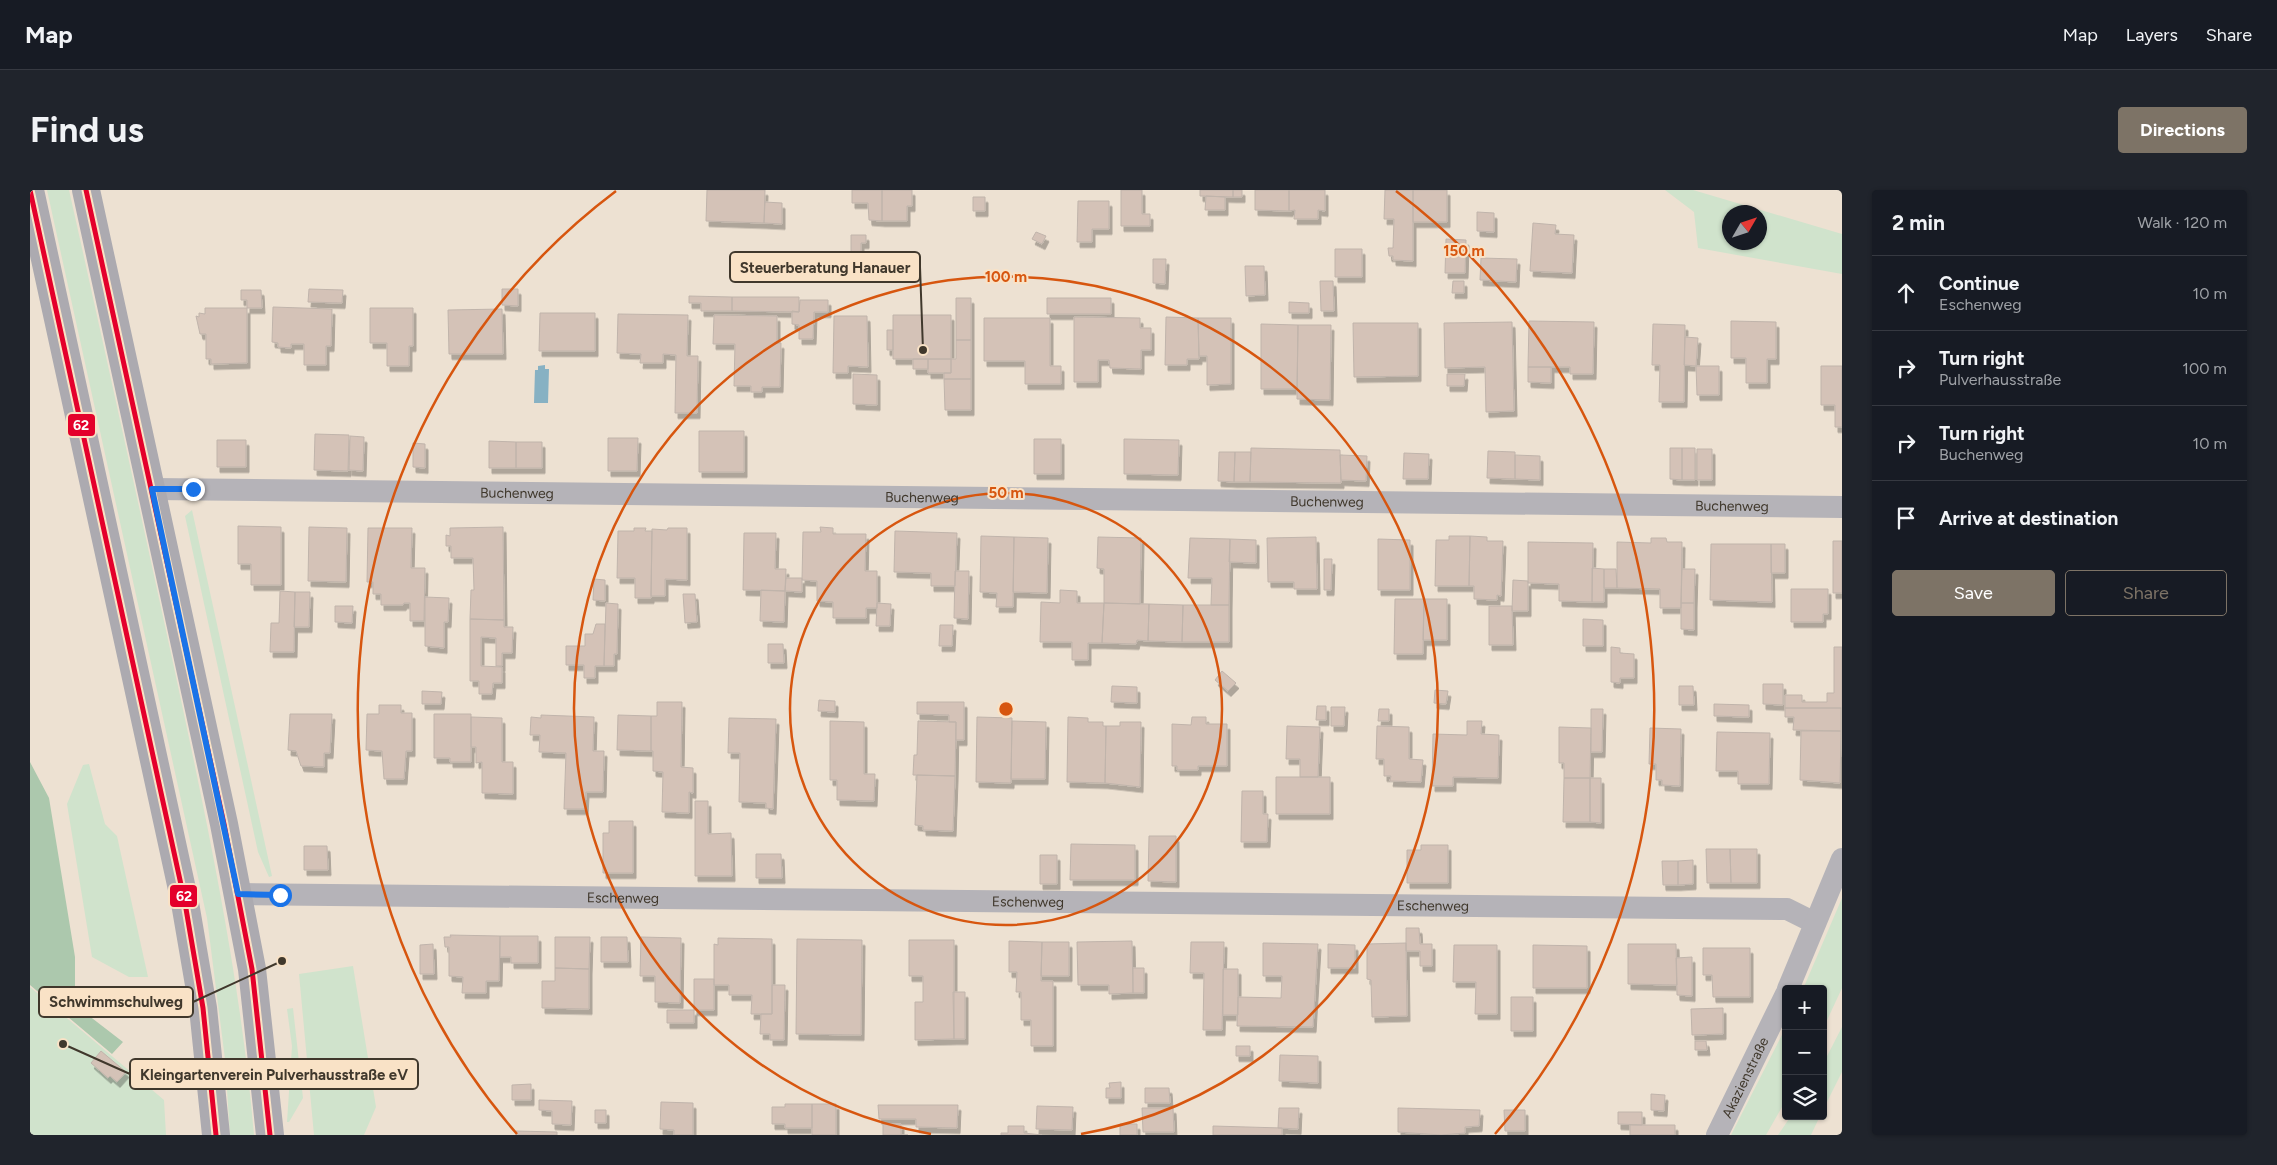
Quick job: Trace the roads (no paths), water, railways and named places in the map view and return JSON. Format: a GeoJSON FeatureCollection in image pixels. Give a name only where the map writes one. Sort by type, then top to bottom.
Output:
{"type":"FeatureCollection","features":[{"type":"Feature","properties":{"kind":"main road"},"geometry":{"type":"LineString","coordinates":[[30,190],[185,903],[203,1008],[216,1135]]}},
{"type":"Feature","properties":{"kind":"main road"},"geometry":{"type":"LineString","coordinates":[[86,190],[238,894],[252,969],[270,1135]]}},
{"type":"Feature","properties":{"kind":"street","name":"Buchenweg"},"geometry":{"type":"LineString","coordinates":[[152,489],[1842,507]]}},
{"type":"Feature","properties":{"kind":"street"},"geometry":{"type":"LineString","coordinates":[[1790,985],[1842,859]]}},
{"type":"Feature","properties":{"kind":"street","name":"Eschenweg"},"geometry":{"type":"LineString","coordinates":[[238,894],[1787,909],[1815,923]]}},
{"type":"Feature","properties":{"kind":"street","name":"Akazienstraße"},"geometry":{"type":"LineString","coordinates":[[1717,1135],[1782,1002]]}},
{"type":"Feature","properties":{"kind":"water"},"geometry":{"type":"Polygon","coordinates":[[[545,365],[545,369],[549,369],[548,403],[534,403],[535,370],[538,370],[538,366],[545,365]]]}},
{"type":"Feature","properties":{"kind":"place","name":"Steuerberatung Hanauer"},"geometry":{"type":"Point","coordinates":[923,350]}},
{"type":"Feature","properties":{"kind":"place","name":"Schwimmschulweg"},"geometry":{"type":"Point","coordinates":[282,961]}},
{"type":"Feature","properties":{"kind":"place","name":"Kleingartenverein Pulverhausstraße eV"},"geometry":{"type":"Point","coordinates":[63,1044]}}]}
